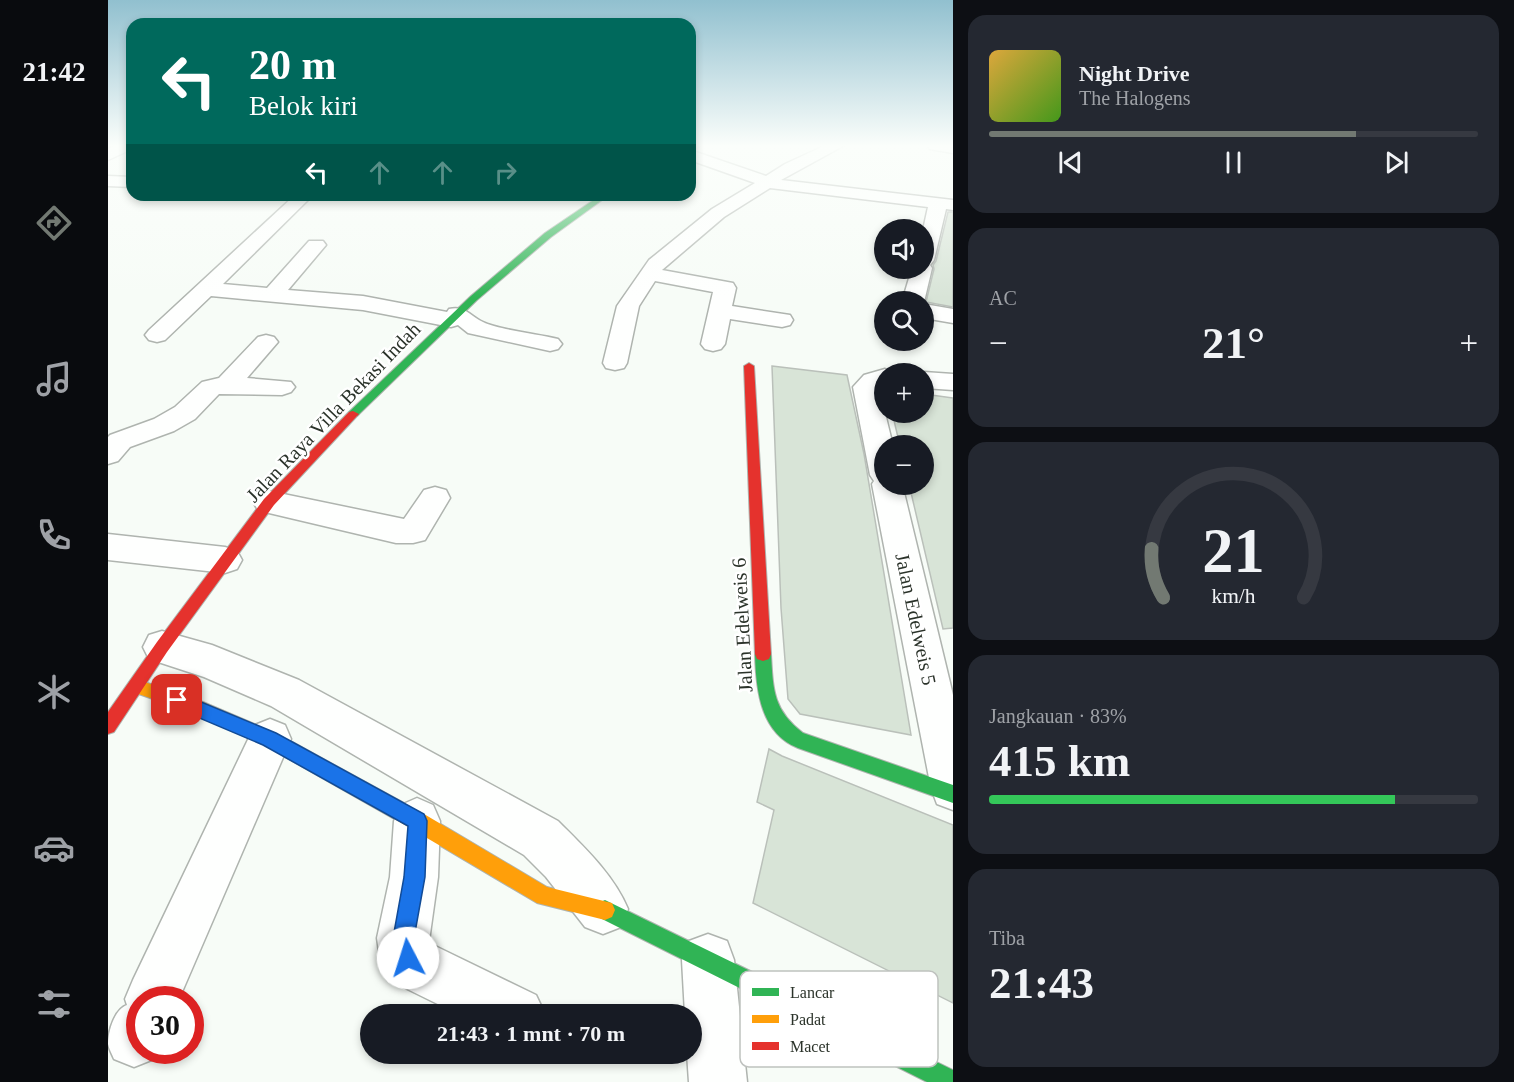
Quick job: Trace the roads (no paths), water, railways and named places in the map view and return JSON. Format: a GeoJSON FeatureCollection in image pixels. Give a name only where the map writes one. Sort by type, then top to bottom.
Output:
{"type":"FeatureCollection","features":[{"type":"Feature","properties":{"kind":"street"},"geometry":{"type":"LineString","coordinates":[[615,363],[628,306],[648,274],[687,237],[744,196]]}},
{"type":"Feature","properties":{"kind":"street"},"geometry":{"type":"LineString","coordinates":[[870,196],[945,207],[934,228]]}},
{"type":"Feature","properties":{"kind":"street"},"geometry":{"type":"LineString","coordinates":[[157,335],[299,201]]}},
{"type":"Feature","properties":{"kind":"street","name":"Jalan Raya Villa Bekasi Indah"},"geometry":{"type":"LineString","coordinates":[[108,726],[162,647],[269,502],[330,437],[454,317],[548,235],[597,201]]}},
{"type":"Feature","properties":{"kind":"street"},"geometry":{"type":"LineString","coordinates":[[934,232],[953,236]]}},
{"type":"Feature","properties":{"kind":"street"},"geometry":{"type":"LineString","coordinates":[[273,294],[316,245]]}},
{"type":"Feature","properties":{"kind":"street"},"geometry":{"type":"LineString","coordinates":[[648,274],[725,288],[713,344]]}},
{"type":"Feature","properties":{"kind":"street"},"geometry":{"type":"LineString","coordinates":[[206,289],[363,303],[454,317],[476,328],[550,344]]}},
{"type":"Feature","properties":{"kind":"street"},"geometry":{"type":"LineString","coordinates":[[720,311],[782,320]]}},
{"type":"Feature","properties":{"kind":"street"},"geometry":{"type":"LineString","coordinates":[[934,313],[953,316]]}},
{"type":"Feature","properties":{"kind":"street"},"geometry":{"type":"LineString","coordinates":[[227,385],[266,342]]}},
{"type":"Feature","properties":{"kind":"street","name":"Jalan Edelweis 6"},"geometry":{"type":"LineString","coordinates":[[749,366],[765,697],[774,721],[782,730],[798,740],[953,794]]}},
{"type":"Feature","properties":{"kind":"street"},"geometry":{"type":"LineString","coordinates":[[874,380],[866,387],[876,435]]}},
{"type":"Feature","properties":{"kind":"street"},"geometry":{"type":"LineString","coordinates":[[934,381],[953,382]]}},
{"type":"Feature","properties":{"kind":"street"},"geometry":{"type":"LineString","coordinates":[[109,452],[120,441],[164,425],[185,413],[211,387],[227,385],[282,387]]}},
{"type":"Feature","properties":{"kind":"street","name":"Jalan Edelweis 5"},"geometry":{"type":"LineString","coordinates":[[889,495],[953,788]]}},
{"type":"Feature","properties":{"kind":"street"},"geometry":{"type":"LineString","coordinates":[[269,502],[396,531],[413,531],[435,498]]}},
{"type":"Feature","properties":{"kind":"street"},"geometry":{"type":"LineString","coordinates":[[108,548],[225,560]]}},
{"type":"Feature","properties":{"kind":"street"},"geometry":{"type":"LineString","coordinates":[[162,647],[212,662],[285,693],[541,838],[563,860],[603,909]]}},
{"type":"Feature","properties":{"kind":"street"},"geometry":{"type":"LineString","coordinates":[[136,686],[197,707],[270,739],[417,821],[544,896],[603,909],[740,976]]}},
{"type":"Feature","properties":{"kind":"street"},"geometry":{"type":"LineString","coordinates":[[158,986],[270,739]]}},
{"type":"Feature","properties":{"kind":"street"},"geometry":{"type":"LineString","coordinates":[[417,821],[414,877],[404,938],[405,952],[414,964],[496,1004]]}},
{"type":"Feature","properties":{"kind":"street"},"geometry":{"type":"LineString","coordinates":[[708,960],[718,1082]]}},
{"type":"Feature","properties":{"kind":"street"},"geometry":{"type":"LineString","coordinates":[[922,1067],[952,1082]]}}]}
